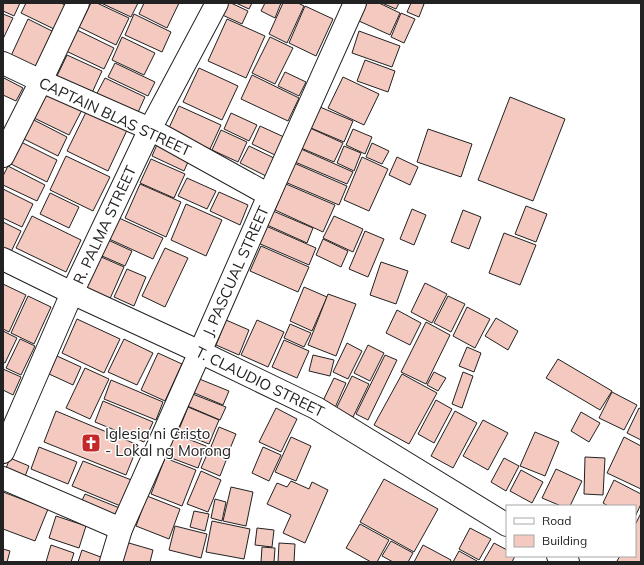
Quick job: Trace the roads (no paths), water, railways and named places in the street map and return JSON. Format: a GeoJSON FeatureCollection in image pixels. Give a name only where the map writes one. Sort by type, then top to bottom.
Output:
{"type":"FeatureCollection","features":[{"type":"Feature","properties":{"kind":"street"},"geometry":{"type":"LineString","coordinates":[[3,156],[78,3]]}},
{"type":"Feature","properties":{"kind":"street","name":"R. PALMA STREET"},"geometry":{"type":"LineString","coordinates":[[3,452],[72,293],[150,129],[217,3]]}},
{"type":"Feature","properties":{"kind":"street","name":"J. PASCUAL STREET"},"geometry":{"type":"LineString","coordinates":[[111,562],[121,529],[355,3]]}},
{"type":"Feature","properties":{"kind":"street","name":"CAPTAIN BLAS STREET"},"geometry":{"type":"LineString","coordinates":[[3,63],[150,129],[269,195]]}},
{"type":"Feature","properties":{"kind":"street","name":"T. CLAUDIO STREET"},"geometry":{"type":"LineString","coordinates":[[3,259],[316,408],[506,524]]}},
{"type":"Feature","properties":{"kind":"street"},"geometry":{"type":"LineString","coordinates":[[3,478],[121,529]]}},
{"type":"Feature","properties":{"kind":"place","name":"Iglesia ni Cristo - Lokal ng Morong"},"geometry":{"type":"Point","coordinates":[91,443]}}]}
